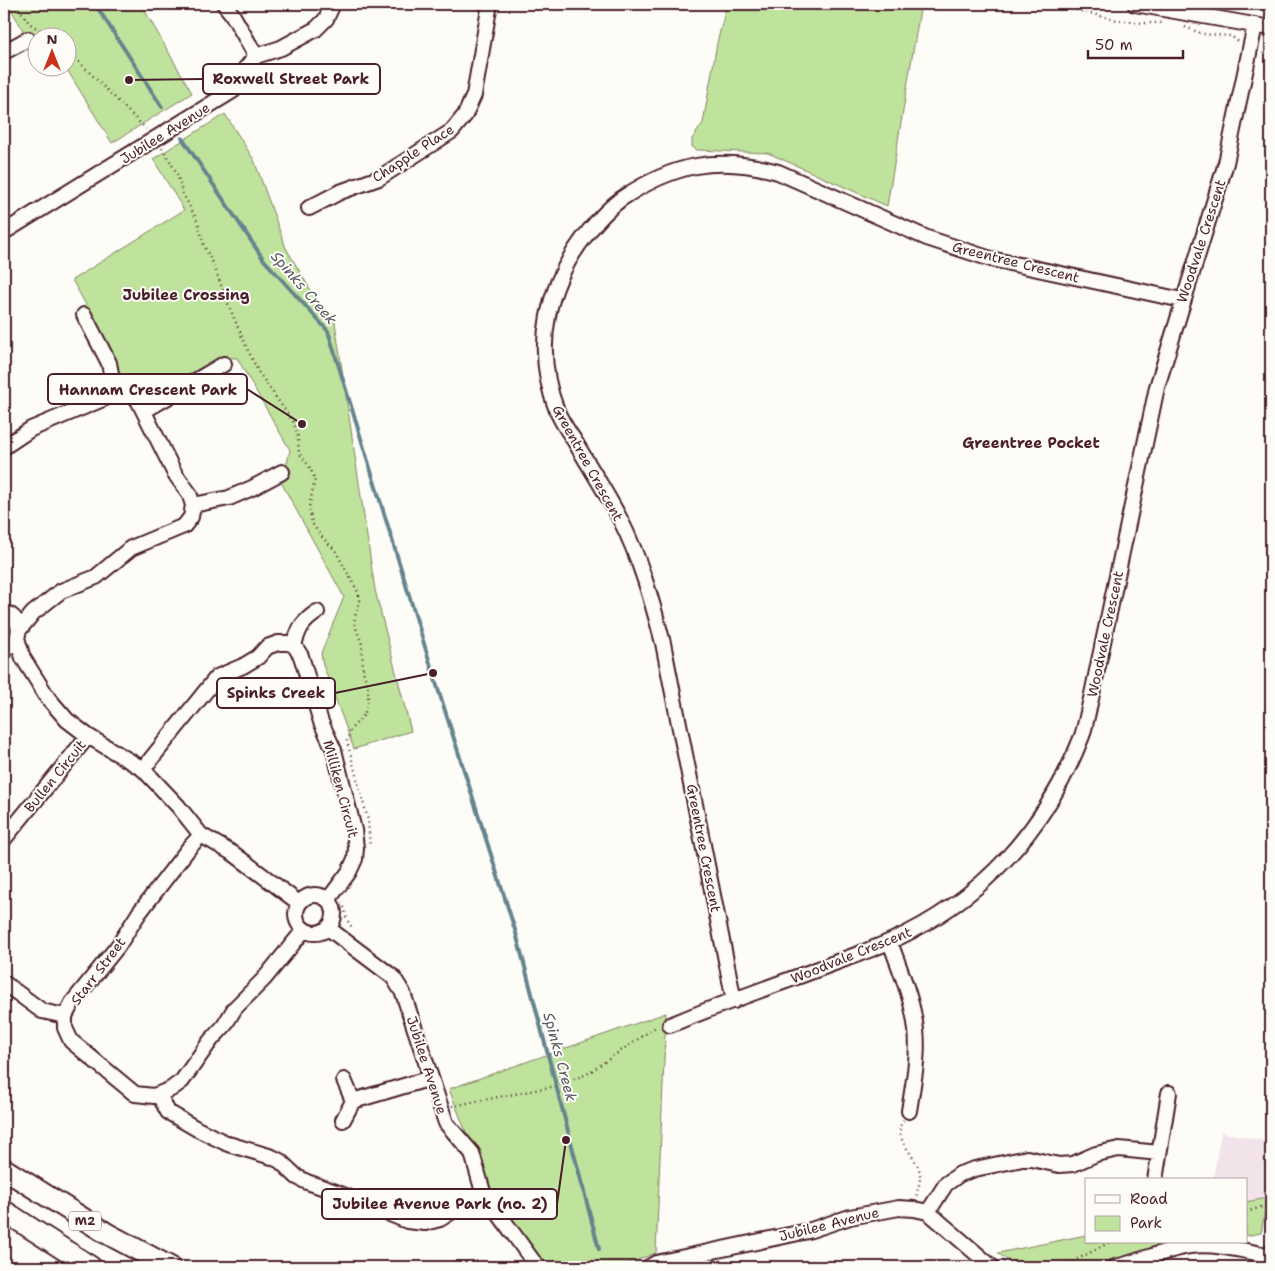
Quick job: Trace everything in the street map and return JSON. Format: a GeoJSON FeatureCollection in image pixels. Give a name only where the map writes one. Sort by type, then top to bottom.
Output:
{"type":"FeatureCollection","features":[{"type":"Feature","properties":{"kind":"highway","name":"M2"},"geometry":{"type":"LineString","coordinates":[[4,1169],[106,1233],[170,1267]]}},
{"type":"Feature","properties":{"kind":"highway","name":"M2"},"geometry":{"type":"LineString","coordinates":[[4,1211],[91,1267]]}},
{"type":"Feature","properties":{"kind":"street"},"geometry":{"type":"LineString","coordinates":[[224,4],[232,14],[256,56],[281,48],[316,28],[326,19],[332,4]]}},
{"type":"Feature","properties":{"kind":"street","name":"Chapple Place"},"geometry":{"type":"LineString","coordinates":[[309,208],[340,192],[379,178],[452,131],[465,115],[474,96],[488,9],[487,4]]}},
{"type":"Feature","properties":{"kind":"street"},"geometry":{"type":"LineString","coordinates":[[1135,4],[1271,28]]}},
{"type":"Feature","properties":{"kind":"street","name":"Woodvale Crescent"},"geometry":{"type":"LineString","coordinates":[[673,1024],[890,942],[928,922],[963,899],[993,874],[1022,843],[1046,810],[1067,770],[1082,734],[1092,699],[1157,387],[1182,300],[1226,163],[1255,24]]}},
{"type":"Feature","properties":{"kind":"street"},"geometry":{"type":"LineString","coordinates":[[4,52],[28,39]]}},
{"type":"Feature","properties":{"kind":"street","name":"Jubilee Avenue"},"geometry":{"type":"LineString","coordinates":[[4,232],[234,90],[244,70],[256,56]]}},
{"type":"Feature","properties":{"kind":"street","name":"Greentree Crescent"},"geometry":{"type":"LineString","coordinates":[[734,1001],[665,653],[650,595],[636,554],[620,519],[558,412],[549,385],[544,356],[546,326],[561,272],[576,247],[615,203],[638,187],[665,175],[695,166],[724,163],[753,165],[778,172],[927,238],[962,250],[991,259],[1182,300]]}},
{"type":"Feature","properties":{"kind":"street"},"geometry":{"type":"LineString","coordinates":[[84,315],[109,363],[115,394]]}},
{"type":"Feature","properties":{"kind":"street"},"geometry":{"type":"LineString","coordinates":[[144,411],[224,364]]}},
{"type":"Feature","properties":{"kind":"street"},"geometry":{"type":"LineString","coordinates":[[4,447],[31,429],[115,394],[126,393],[133,395],[144,411],[175,474],[189,493],[193,505],[191,517],[184,526],[131,548],[96,577],[61,591],[33,613],[10,647],[4,649]]}},
{"type":"Feature","properties":{"kind":"street"},"geometry":{"type":"LineString","coordinates":[[193,505],[229,498],[282,472]]}},
{"type":"Feature","properties":{"kind":"street"},"geometry":{"type":"LineString","coordinates":[[143,769],[210,684],[217,678],[258,657],[268,646],[278,643],[294,645],[298,631],[304,621],[317,612]]}},
{"type":"Feature","properties":{"kind":"street"},"geometry":{"type":"LineString","coordinates":[[7,614],[33,613]]}},
{"type":"Feature","properties":{"kind":"street"},"geometry":{"type":"LineString","coordinates":[[7,614],[17,622],[23,658],[48,698],[67,720],[88,736],[143,769],[178,806],[201,835],[234,854],[299,903]]}},
{"type":"Feature","properties":{"kind":"street","name":"Milliken Circuit"},"geometry":{"type":"LineString","coordinates":[[294,645],[301,656],[322,722],[334,750],[354,830],[355,859],[349,872],[328,900]]}},
{"type":"Feature","properties":{"kind":"street"},"geometry":{"type":"LineString","coordinates":[[4,649],[23,658]]}},
{"type":"Feature","properties":{"kind":"street","name":"Bullen Circuit"},"geometry":{"type":"LineString","coordinates":[[4,840],[88,736]]}},
{"type":"Feature","properties":{"kind":"street","name":"Starr Street"},"geometry":{"type":"LineString","coordinates":[[159,1095],[135,1094],[71,1041],[65,1028],[65,1016],[72,1003],[118,946],[139,913],[201,835]]}},
{"type":"Feature","properties":{"kind":"street"},"geometry":{"type":"LineString","coordinates":[[316,895],[328,900],[334,911],[332,923],[328,928],[316,933],[304,930],[299,926],[295,914],[299,903],[304,898],[316,895]]}},
{"type":"Feature","properties":{"kind":"street","name":"Jubilee Avenue"},"geometry":{"type":"LineString","coordinates":[[328,928],[392,977],[398,985],[403,993],[446,1123],[472,1153],[483,1192],[532,1261],[540,1267]]}},
{"type":"Feature","properties":{"kind":"street"},"geometry":{"type":"LineString","coordinates":[[304,930],[264,979],[235,1008],[224,1026],[211,1040],[182,1081],[159,1095],[168,1112],[228,1144],[272,1156],[297,1177],[307,1182],[407,1221],[425,1223],[440,1219],[483,1192]]}},
{"type":"Feature","properties":{"kind":"street"},"geometry":{"type":"LineString","coordinates":[[890,942],[910,1001],[916,1030],[917,1059],[909,1111]]}},
{"type":"Feature","properties":{"kind":"street"},"geometry":{"type":"LineString","coordinates":[[4,983],[42,1011],[65,1016]]}},
{"type":"Feature","properties":{"kind":"street"},"geometry":{"type":"LineString","coordinates":[[343,1120],[353,1101],[431,1078]]}},
{"type":"Feature","properties":{"kind":"street"},"geometry":{"type":"LineString","coordinates":[[344,1080],[353,1101]]}},
{"type":"Feature","properties":{"kind":"street"},"geometry":{"type":"LineString","coordinates":[[1155,1178],[1169,1092]]}},
{"type":"Feature","properties":{"kind":"street"},"geometry":{"type":"LineString","coordinates":[[928,1212],[946,1184],[960,1174],[975,1168],[1027,1158],[1059,1164],[1073,1164],[1096,1154],[1119,1149],[1159,1153]]}},
{"type":"Feature","properties":{"kind":"street","name":"Jubilee Avenue"},"geometry":{"type":"LineString","coordinates":[[649,1267],[656,1263],[808,1231],[850,1216],[899,1208],[928,1212],[991,1267]]}},
{"type":"Feature","properties":{"kind":"street"},"geometry":{"type":"LineString","coordinates":[[1115,1267],[1188,1247],[1204,1245],[1220,1246],[1271,1256]]}},
{"type":"Feature","properties":{"kind":"path"},"geometry":{"type":"LineString","coordinates":[[16,4],[29,23],[36,28]]}},
{"type":"Feature","properties":{"kind":"path"},"geometry":{"type":"LineString","coordinates":[[1052,4],[1117,20],[1166,23]]}},
{"type":"Feature","properties":{"kind":"path"},"geometry":{"type":"LineString","coordinates":[[1181,26],[1203,34],[1231,36],[1239,43],[1241,54],[1259,59],[1271,47]]}},
{"type":"Feature","properties":{"kind":"path"},"geometry":{"type":"LineString","coordinates":[[78,61],[156,138],[176,173],[182,192],[198,222],[204,246],[213,263],[245,344],[259,373],[294,423],[298,437],[299,453],[310,466],[315,479],[309,507],[312,523],[335,550],[358,592],[360,600],[354,623],[362,644],[362,671],[368,686],[368,702],[364,715],[350,730],[347,741],[368,820],[370,854]]}},
{"type":"Feature","properties":{"kind":"path"},"geometry":{"type":"LineString","coordinates":[[343,901],[343,909],[347,920],[356,932]]}},
{"type":"Feature","properties":{"kind":"path"},"geometry":{"type":"LineString","coordinates":[[455,1112],[451,1106],[556,1086],[588,1074],[643,1037],[670,1016],[673,1024]]}},
{"type":"Feature","properties":{"kind":"path"},"geometry":{"type":"LineString","coordinates":[[909,1111],[900,1124],[900,1138],[916,1160],[920,1175],[914,1209]]}},
{"type":"Feature","properties":{"kind":"path"},"geometry":{"type":"LineString","coordinates":[[1248,1211],[1271,1204]]}},
{"type":"Feature","properties":{"kind":"path"},"geometry":{"type":"LineString","coordinates":[[991,1267],[1009,1261],[1041,1267],[1074,1261],[1106,1244]]}},
{"type":"Feature","properties":{"kind":"shaded area"},"geometry":{"type":"Polygon","coordinates":[[[1221,1132],[1271,1142],[1271,1174],[1267,1198],[1248,1202],[1248,1178],[1213,1178],[1221,1132]]]}},
{"type":"Feature","properties":{"kind":"green space"},"geometry":{"type":"Polygon","coordinates":[[[8,4],[141,4],[192,93],[112,143],[72,78],[78,78],[78,28],[28,28],[28,39],[8,4]]]}},
{"type":"Feature","properties":{"kind":"green space"},"geometry":{"type":"Polygon","coordinates":[[[727,4],[921,4],[887,206],[768,153],[697,150],[692,147],[692,139],[703,123],[717,43],[727,4]]]}},
{"type":"Feature","properties":{"kind":"green space"},"geometry":{"type":"Polygon","coordinates":[[[225,114],[254,160],[286,248],[318,303],[334,316],[375,590],[411,731],[354,749],[323,665],[321,653],[344,597],[282,484],[290,450],[237,358],[226,358],[205,365],[157,396],[143,396],[121,385],[106,344],[72,280],[184,210],[153,159],[225,114]]]}},
{"type":"Feature","properties":{"kind":"green space"},"geometry":{"type":"Polygon","coordinates":[[[666,1013],[656,1253],[624,1265],[604,1267],[560,1267],[543,1261],[489,1190],[477,1148],[466,1132],[449,1089],[666,1013]]]}},
{"type":"Feature","properties":{"kind":"green space"},"geometry":{"type":"Polygon","coordinates":[[[1267,1198],[1261,1233],[1248,1236],[1248,1202],[1267,1198]]]}},
{"type":"Feature","properties":{"kind":"green space"},"geometry":{"type":"Polygon","coordinates":[[[1085,1235],[1085,1244],[1169,1244],[1125,1258],[1074,1267],[1016,1267],[998,1253],[1085,1235]]]}},
{"type":"Feature","properties":{"kind":"waterway","name":"Spinks Creek"},"geometry":{"type":"LineString","coordinates":[[95,4],[162,107]]}},
{"type":"Feature","properties":{"kind":"waterway","name":"Spinks Creek"},"geometry":{"type":"LineString","coordinates":[[182,138],[264,260],[328,331],[433,673],[516,933],[599,1249]]}},
{"type":"Feature","properties":{"kind":"place","name":"Roxwell Street Park"},"geometry":{"type":"Point","coordinates":[129,80]}},
{"type":"Feature","properties":{"kind":"place","name":"Hannam Crescent Park"},"geometry":{"type":"Point","coordinates":[302,424]}},
{"type":"Feature","properties":{"kind":"place","name":"Spinks Creek"},"geometry":{"type":"Point","coordinates":[433,673]}},
{"type":"Feature","properties":{"kind":"place","name":"Jubilee Avenue Park (no. 2)"},"geometry":{"type":"Point","coordinates":[566,1140]}},
{"type":"Feature","properties":{"kind":"district","name":"Jubilee Crossing"},"geometry":{"type":"Point","coordinates":[186,295]}},
{"type":"Feature","properties":{"kind":"district","name":"Greentree Pocket"},"geometry":{"type":"Point","coordinates":[1031,443]}}]}
